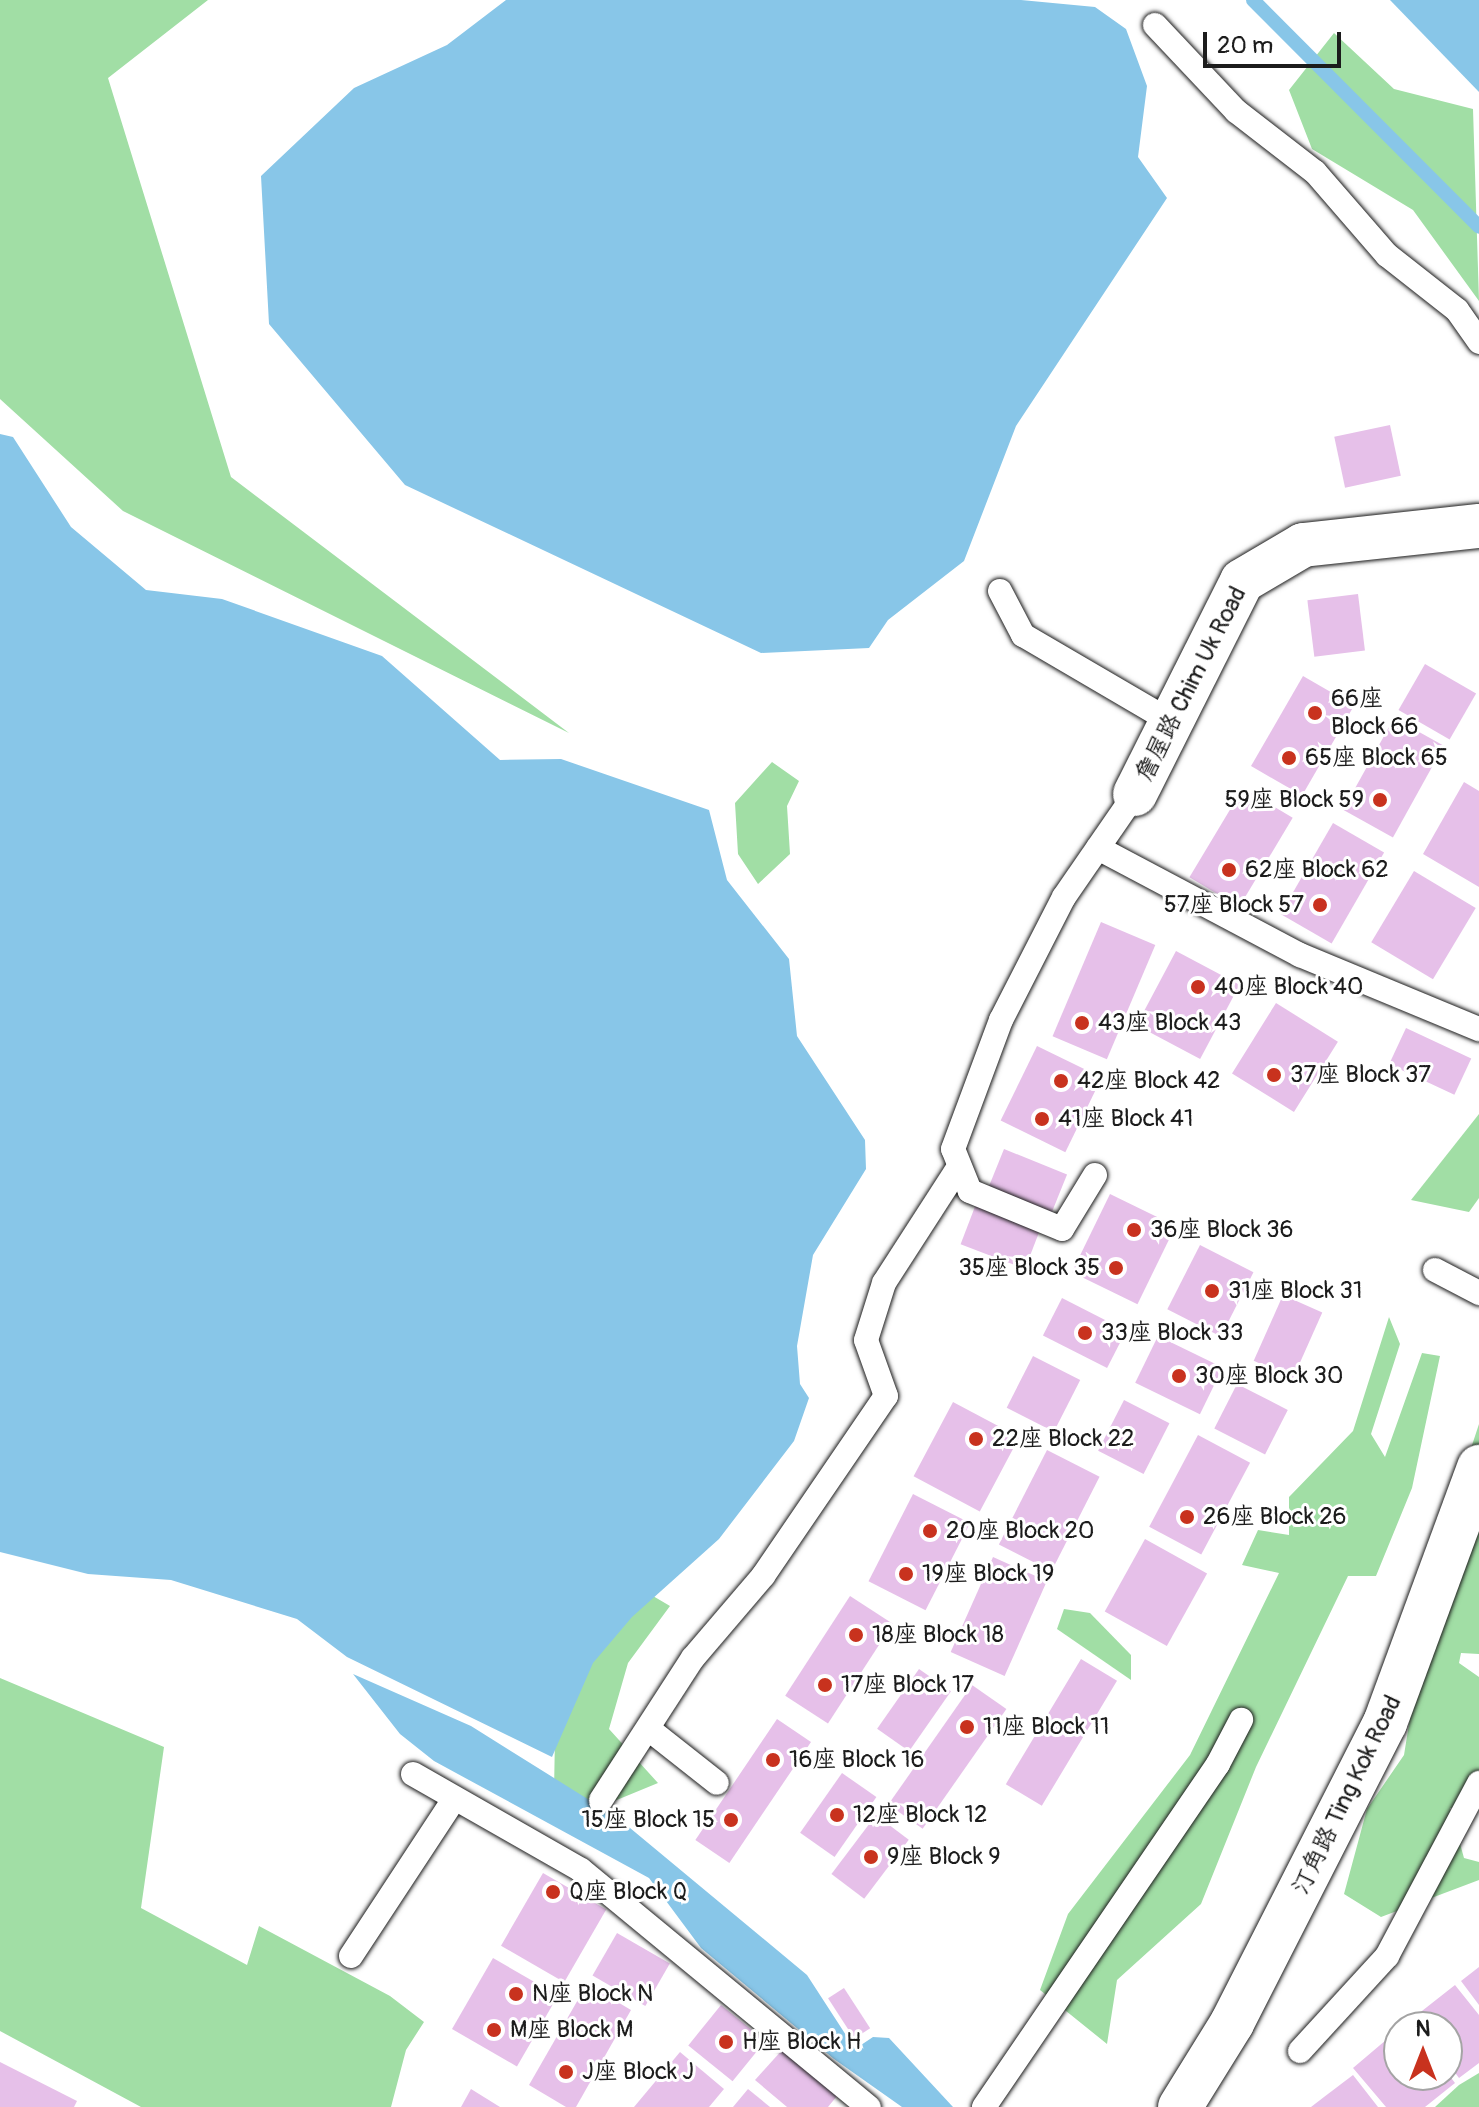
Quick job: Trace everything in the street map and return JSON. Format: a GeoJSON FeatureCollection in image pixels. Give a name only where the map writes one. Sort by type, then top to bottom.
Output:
{"type":"FeatureCollection","features":[{"type":"Feature","properties":{"kind":"main road","name":"詹屋路 Chim Uk Road"},"geometry":{"type":"LineString","coordinates":[[1135,794],[1242,581],[1303,545],[1479,526]]}},
{"type":"Feature","properties":{"kind":"main road","name":"汀角路 Ting Kok Road"},"geometry":{"type":"LineString","coordinates":[[1180,2107],[1246,1997],[1385,1723],[1479,1467]]}},
{"type":"Feature","properties":{"kind":"lane"},"geometry":{"type":"LineString","coordinates":[[1155,25],[1236,111],[1315,172],[1387,255],[1457,310],[1479,342]]}},
{"type":"Feature","properties":{"kind":"lane"},"geometry":{"type":"LineString","coordinates":[[1000,591],[1023,635],[1172,722]]}},
{"type":"Feature","properties":{"kind":"lane"},"geometry":{"type":"LineString","coordinates":[[1095,1175],[1062,1229],[984,1200],[958,1168],[953,1149],[1001,1020],[1098,848],[1135,794]]}},
{"type":"Feature","properties":{"kind":"lane"},"geometry":{"type":"LineString","coordinates":[[1098,848],[1300,955],[1479,1029]]}},
{"type":"Feature","properties":{"kind":"lane"},"geometry":{"type":"LineString","coordinates":[[601,1800],[650,1730],[693,1658],[763,1576],[886,1396],[866,1340],[884,1283],[958,1168]]}},
{"type":"Feature","properties":{"kind":"lane"},"geometry":{"type":"LineString","coordinates":[[1435,1270],[1479,1293]]}},
{"type":"Feature","properties":{"kind":"lane"},"geometry":{"type":"LineString","coordinates":[[984,2107],[1241,1720]]}},
{"type":"Feature","properties":{"kind":"lane"},"geometry":{"type":"LineString","coordinates":[[650,1730],[717,1783]]}},
{"type":"Feature","properties":{"kind":"lane"},"geometry":{"type":"LineString","coordinates":[[413,1774],[581,1870],[869,2107]]}},
{"type":"Feature","properties":{"kind":"lane"},"geometry":{"type":"LineString","coordinates":[[1300,2051],[1387,1956],[1479,1783]]}},
{"type":"Feature","properties":{"kind":"lane"},"geometry":{"type":"LineString","coordinates":[[351,1956],[454,1799]]}},
{"type":"Feature","properties":{"kind":"green space"},"geometry":{"type":"Polygon","coordinates":[[[0,0],[208,0],[108,78],[231,477],[569,733],[123,511],[0,399],[0,0]]]}},
{"type":"Feature","properties":{"kind":"green space"},"geometry":{"type":"Polygon","coordinates":[[[1334,33],[1394,89],[1473,109],[1479,301],[1413,210],[1312,149],[1289,90],[1334,33]]]}},
{"type":"Feature","properties":{"kind":"green space"},"geometry":{"type":"Polygon","coordinates":[[[772,762],[799,781],[787,806],[790,854],[758,884],[738,854],[735,803],[772,762]]]}},
{"type":"Feature","properties":{"kind":"green space"},"geometry":{"type":"Polygon","coordinates":[[[1479,1114],[1479,1198],[1469,1212],[1411,1200],[1479,1114]]]}},
{"type":"Feature","properties":{"kind":"green space"},"geometry":{"type":"Polygon","coordinates":[[[1389,1317],[1400,1344],[1371,1434],[1385,1457],[1422,1353],[1440,1356],[1412,1488],[1376,1576],[1348,1576],[1256,1767],[1201,1904],[1117,1980],[1107,2044],[1040,1990],[1068,1914],[1190,1755],[1279,1573],[1242,1565],[1258,1530],[1289,1535],[1289,1497],[1353,1431],[1389,1317]]]}},
{"type":"Feature","properties":{"kind":"green space"},"geometry":{"type":"Polygon","coordinates":[[[1479,1424],[1479,1654],[1461,1653],[1459,1663],[1479,1677],[1479,1809],[1450,1808],[1464,1858],[1479,1862],[1479,1880],[1381,1917],[1344,1894],[1367,1809],[1404,1755],[1437,1551],[1479,1424]]]}},
{"type":"Feature","properties":{"kind":"green space"},"geometry":{"type":"Polygon","coordinates":[[[636,1586],[670,1606],[628,1663],[609,1729],[658,1783],[573,1818],[554,1792],[556,1681],[636,1586]]]}},
{"type":"Feature","properties":{"kind":"green space"},"geometry":{"type":"Polygon","coordinates":[[[1064,1609],[1090,1613],[1131,1655],[1131,1680],[1057,1629],[1064,1609]]]}},
{"type":"Feature","properties":{"kind":"green space"},"geometry":{"type":"Polygon","coordinates":[[[0,1678],[164,1747],[141,1908],[247,1965],[259,1926],[390,1996],[424,2022],[406,2050],[391,2107],[141,2107],[0,2031],[0,1678]]]}},
{"type":"Feature","properties":{"kind":"green space"},"geometry":{"type":"Polygon","coordinates":[[[1479,2073],[1479,2107],[1435,2107],[1452,2091],[1463,2091],[1463,2083],[1479,2073]]]}},
{"type":"Feature","properties":{"kind":"water"},"geometry":{"type":"Polygon","coordinates":[[[506,0],[1021,0],[1095,7],[1126,29],[1147,86],[1138,157],[1167,198],[1016,426],[964,561],[888,620],[869,648],[761,653],[405,485],[269,324],[261,176],[354,88],[447,45],[506,0]]]}},
{"type":"Feature","properties":{"kind":"water"},"geometry":{"type":"Polygon","coordinates":[[[1390,0],[1479,0],[1479,92],[1390,0]]]}},
{"type":"Feature","properties":{"kind":"water"},"geometry":{"type":"Polygon","coordinates":[[[0,434],[13,437],[71,527],[146,590],[222,599],[382,656],[500,760],[561,759],[709,810],[727,880],[789,959],[797,1036],[865,1140],[866,1169],[813,1255],[797,1346],[800,1384],[809,1398],[794,1441],[719,1539],[632,1617],[593,1663],[552,1757],[347,1657],[297,1619],[171,1580],[88,1574],[0,1552],[0,434]]]}},
{"type":"Feature","properties":{"kind":"water"},"geometry":{"type":"Polygon","coordinates":[[[353,1674],[471,1726],[618,1818],[807,1975],[855,2049],[873,2037],[889,2038],[953,2107],[902,2107],[834,2059],[701,1948],[649,1878],[434,1761],[400,1734],[353,1674]]]}},
{"type":"Feature","properties":{"kind":"building"},"geometry":{"type":"Polygon","coordinates":[[[1390,425],[1401,476],[1345,488],[1334,437],[1390,425]]]}},
{"type":"Feature","properties":{"kind":"building"},"geometry":{"type":"Polygon","coordinates":[[[1358,594],[1365,651],[1314,657],[1307,600],[1358,594]]]}},
{"type":"Feature","properties":{"kind":"building"},"geometry":{"type":"Polygon","coordinates":[[[1425,664],[1476,694],[1450,739],[1398,710],[1425,664]]]}},
{"type":"Feature","properties":{"kind":"building"},"geometry":{"type":"Polygon","coordinates":[[[1303,676],[1354,706],[1302,796],[1251,766],[1303,676]]]}},
{"type":"Feature","properties":{"kind":"building"},"geometry":{"type":"Polygon","coordinates":[[[1394,718],[1444,746],[1393,837],[1343,810],[1394,718]]]}},
{"type":"Feature","properties":{"kind":"building"},"geometry":{"type":"Polygon","coordinates":[[[1464,782],[1479,791],[1479,887],[1423,854],[1464,782]]]}},
{"type":"Feature","properties":{"kind":"building"},"geometry":{"type":"Polygon","coordinates":[[[1243,788],[1293,818],[1239,907],[1189,877],[1243,788]]]}},
{"type":"Feature","properties":{"kind":"building"},"geometry":{"type":"Polygon","coordinates":[[[1333,823],[1384,852],[1332,943],[1280,914],[1333,823]]]}},
{"type":"Feature","properties":{"kind":"building"},"geometry":{"type":"Polygon","coordinates":[[[1414,871],[1476,908],[1433,979],[1371,942],[1414,871]]]}},
{"type":"Feature","properties":{"kind":"building"},"geometry":{"type":"Polygon","coordinates":[[[1101,922],[1155,945],[1107,1059],[1053,1036],[1101,922]]]}},
{"type":"Feature","properties":{"kind":"building"},"geometry":{"type":"Polygon","coordinates":[[[1176,951],[1240,985],[1200,1059],[1137,1025],[1176,951]]]}},
{"type":"Feature","properties":{"kind":"building"},"geometry":{"type":"Polygon","coordinates":[[[1276,1003],[1338,1042],[1294,1112],[1232,1073],[1276,1003]]]}},
{"type":"Feature","properties":{"kind":"building"},"geometry":{"type":"Polygon","coordinates":[[[1406,1028],[1471,1058],[1454,1095],[1389,1064],[1406,1028]]]}},
{"type":"Feature","properties":{"kind":"building"},"geometry":{"type":"Polygon","coordinates":[[[1037,1046],[1102,1078],[1065,1152],[1001,1121],[1037,1046]]]}},
{"type":"Feature","properties":{"kind":"building"},"geometry":{"type":"Polygon","coordinates":[[[1004,1149],[1067,1174],[1050,1216],[987,1191],[1004,1149]]]}},
{"type":"Feature","properties":{"kind":"building"},"geometry":{"type":"Polygon","coordinates":[[[1110,1194],[1176,1226],[1137,1304],[1072,1272],[1110,1194]]]}},
{"type":"Feature","properties":{"kind":"building"},"geometry":{"type":"Polygon","coordinates":[[[976,1204],[1040,1229],[1025,1269],[961,1244],[976,1204]]]}},
{"type":"Feature","properties":{"kind":"building","name":"31座 Block 31"},"geometry":{"type":"Polygon","coordinates":[[[1200,1245],[1253,1272],[1221,1336],[1167,1309],[1200,1245]]]}},
{"type":"Feature","properties":{"kind":"building"},"geometry":{"type":"Polygon","coordinates":[[[1283,1295],[1322,1312],[1293,1378],[1254,1361],[1283,1295]]]}},
{"type":"Feature","properties":{"kind":"building","name":"33座 Block 33"},"geometry":{"type":"Polygon","coordinates":[[[1062,1298],[1126,1331],[1107,1368],[1043,1335],[1062,1298]]]}},
{"type":"Feature","properties":{"kind":"building","name":"30座 Block 30"},"geometry":{"type":"Polygon","coordinates":[[[1158,1336],[1223,1368],[1200,1414],[1135,1383],[1158,1336]]]}},
{"type":"Feature","properties":{"kind":"building"},"geometry":{"type":"Polygon","coordinates":[[[1033,1356],[1080,1380],[1054,1432],[1007,1408],[1033,1356]]]}},
{"type":"Feature","properties":{"kind":"building"},"geometry":{"type":"Polygon","coordinates":[[[1237,1384],[1288,1410],[1265,1454],[1214,1429],[1237,1384]]]}},
{"type":"Feature","properties":{"kind":"building"},"geometry":{"type":"Polygon","coordinates":[[[1124,1400],[1169,1423],[1144,1474],[1098,1451],[1124,1400]]]}},
{"type":"Feature","properties":{"kind":"building"},"geometry":{"type":"Polygon","coordinates":[[[953,1402],[1019,1437],[980,1511],[914,1476],[953,1402]]]}},
{"type":"Feature","properties":{"kind":"building"},"geometry":{"type":"Polygon","coordinates":[[[1198,1435],[1250,1463],[1201,1555],[1149,1527],[1198,1435]]]}},
{"type":"Feature","properties":{"kind":"building"},"geometry":{"type":"Polygon","coordinates":[[[1047,1450],[1100,1477],[1051,1571],[999,1544],[1047,1450]]]}},
{"type":"Feature","properties":{"kind":"building"},"geometry":{"type":"Polygon","coordinates":[[[913,1494],[970,1523],[926,1610],[869,1581],[913,1494]]]}},
{"type":"Feature","properties":{"kind":"building"},"geometry":{"type":"Polygon","coordinates":[[[1145,1539],[1207,1573],[1167,1646],[1105,1612],[1145,1539]]]}},
{"type":"Feature","properties":{"kind":"building"},"geometry":{"type":"Polygon","coordinates":[[[993,1557],[1047,1581],[1005,1676],[951,1652],[993,1557]]]}},
{"type":"Feature","properties":{"kind":"building"},"geometry":{"type":"Polygon","coordinates":[[[850,1596],[893,1624],[828,1724],[785,1696],[850,1596]]]}},
{"type":"Feature","properties":{"kind":"building"},"geometry":{"type":"Polygon","coordinates":[[[1081,1659],[1117,1681],[1042,1806],[1006,1784],[1081,1659]]]}},
{"type":"Feature","properties":{"kind":"building"},"geometry":{"type":"Polygon","coordinates":[[[919,1669],[951,1691],[909,1751],[877,1729],[919,1669]]]}},
{"type":"Feature","properties":{"kind":"building"},"geometry":{"type":"Polygon","coordinates":[[[972,1685],[1006,1709],[923,1829],[888,1805],[972,1685]]]}},
{"type":"Feature","properties":{"kind":"building"},"geometry":{"type":"Polygon","coordinates":[[[777,1719],[811,1742],[729,1863],[695,1840],[777,1719]]]}},
{"type":"Feature","properties":{"kind":"building","name":"12座 Block 12"},"geometry":{"type":"Polygon","coordinates":[[[842,1773],[876,1797],[835,1857],[800,1833],[842,1773]]]}},
{"type":"Feature","properties":{"kind":"building","name":"9座 Block 9"},"geometry":{"type":"Polygon","coordinates":[[[876,1815],[909,1840],[864,1899],[831,1874],[876,1815]]]}},
{"type":"Feature","properties":{"kind":"building"},"geometry":{"type":"Polygon","coordinates":[[[543,1873],[606,1910],[564,1982],[501,1946],[543,1873]]]}},
{"type":"Feature","properties":{"kind":"building"},"geometry":{"type":"Polygon","coordinates":[[[617,1933],[670,1964],[645,2006],[592,1975],[617,1933]]]}},
{"type":"Feature","properties":{"kind":"building"},"geometry":{"type":"Polygon","coordinates":[[[493,1958],[558,1996],[517,2067],[452,2029],[493,1958]]]}},
{"type":"Feature","properties":{"kind":"building"},"geometry":{"type":"Polygon","coordinates":[[[1479,1967],[1479,2005],[1461,1981],[1479,1967]]]}},
{"type":"Feature","properties":{"kind":"building"},"geometry":{"type":"Polygon","coordinates":[[[587,1984],[631,2010],[576,2107],[566,2107],[529,2085],[587,1984]]]}},
{"type":"Feature","properties":{"kind":"building"},"geometry":{"type":"Polygon","coordinates":[[[1455,1985],[1479,2015],[1479,2063],[1463,2075],[1463,2011],[1422,2011],[1455,1985]]]}},
{"type":"Feature","properties":{"kind":"building"},"geometry":{"type":"Polygon","coordinates":[[[844,1988],[870,2028],[854,2039],[828,1998],[844,1988]]]}},
{"type":"Feature","properties":{"kind":"building","name":"H座 Block H"},"geometry":{"type":"Polygon","coordinates":[[[721,2005],[765,2041],[733,2081],[688,2045],[721,2005]]]}},
{"type":"Feature","properties":{"kind":"building"},"geometry":{"type":"Polygon","coordinates":[[[1383,2043],[1383,2091],[1445,2091],[1425,2107],[1386,2107],[1353,2068],[1383,2043]]]}},
{"type":"Feature","properties":{"kind":"building"},"geometry":{"type":"Polygon","coordinates":[[[783,2049],[837,2096],[828,2107],[787,2107],[755,2080],[783,2049]]]}},
{"type":"Feature","properties":{"kind":"building"},"geometry":{"type":"Polygon","coordinates":[[[680,2052],[724,2089],[709,2107],[634,2107],[680,2052]]]}},
{"type":"Feature","properties":{"kind":"building"},"geometry":{"type":"Polygon","coordinates":[[[0,2062],[77,2101],[74,2107],[0,2107],[0,2062]]]}},
{"type":"Feature","properties":{"kind":"building"},"geometry":{"type":"Polygon","coordinates":[[[1353,2075],[1378,2107],[1311,2107],[1324,2097],[1353,2075]]]}},
{"type":"Feature","properties":{"kind":"building"},"geometry":{"type":"Polygon","coordinates":[[[471,2089],[500,2107],[461,2107],[471,2089]]]}},
{"type":"Feature","properties":{"kind":"building"},"geometry":{"type":"Polygon","coordinates":[[[748,2089],[770,2107],[733,2107],[748,2089]]]}},
{"type":"Feature","properties":{"kind":"waterway"},"geometry":{"type":"LineString","coordinates":[[1253,0],[1479,227]]}},
{"type":"Feature","properties":{"kind":"place","name":"66座 Block 66"},"geometry":{"type":"Point","coordinates":[1315,713]}},
{"type":"Feature","properties":{"kind":"place","name":"65座 Block 65"},"geometry":{"type":"Point","coordinates":[1289,758]}},
{"type":"Feature","properties":{"kind":"place","name":"59座 Block 59"},"geometry":{"type":"Point","coordinates":[1380,800]}},
{"type":"Feature","properties":{"kind":"place","name":"62座 Block 62"},"geometry":{"type":"Point","coordinates":[1229,870]}},
{"type":"Feature","properties":{"kind":"place","name":"57座 Block 57"},"geometry":{"type":"Point","coordinates":[1320,905]}},
{"type":"Feature","properties":{"kind":"place","name":"40座 Block 40"},"geometry":{"type":"Point","coordinates":[1198,987]}},
{"type":"Feature","properties":{"kind":"place","name":"43座 Block 43"},"geometry":{"type":"Point","coordinates":[1082,1023]}},
{"type":"Feature","properties":{"kind":"place","name":"37座 Block 37"},"geometry":{"type":"Point","coordinates":[1274,1075]}},
{"type":"Feature","properties":{"kind":"place","name":"42座 Block 42"},"geometry":{"type":"Point","coordinates":[1061,1081]}},
{"type":"Feature","properties":{"kind":"place","name":"41座 Block 41"},"geometry":{"type":"Point","coordinates":[1042,1119]}},
{"type":"Feature","properties":{"kind":"place","name":"36座 Block 36"},"geometry":{"type":"Point","coordinates":[1134,1230]}},
{"type":"Feature","properties":{"kind":"place","name":"35座 Block 35"},"geometry":{"type":"Point","coordinates":[1116,1268]}},
{"type":"Feature","properties":{"kind":"place","name":"31座 Block 31"},"geometry":{"type":"Point","coordinates":[1212,1291]}},
{"type":"Feature","properties":{"kind":"place","name":"33座 Block 33"},"geometry":{"type":"Point","coordinates":[1085,1333]}},
{"type":"Feature","properties":{"kind":"place","name":"30座 Block 30"},"geometry":{"type":"Point","coordinates":[1179,1376]}},
{"type":"Feature","properties":{"kind":"place","name":"22座 Block 22"},"geometry":{"type":"Point","coordinates":[976,1439]}},
{"type":"Feature","properties":{"kind":"place","name":"26座 Block 26"},"geometry":{"type":"Point","coordinates":[1187,1517]}},
{"type":"Feature","properties":{"kind":"place","name":"20座 Block 20"},"geometry":{"type":"Point","coordinates":[930,1531]}},
{"type":"Feature","properties":{"kind":"place","name":"19座 Block 19"},"geometry":{"type":"Point","coordinates":[906,1574]}},
{"type":"Feature","properties":{"kind":"place","name":"18座 Block 18"},"geometry":{"type":"Point","coordinates":[856,1635]}},
{"type":"Feature","properties":{"kind":"place","name":"17座 Block 17"},"geometry":{"type":"Point","coordinates":[825,1685]}},
{"type":"Feature","properties":{"kind":"place","name":"11座 Block 11"},"geometry":{"type":"Point","coordinates":[967,1727]}},
{"type":"Feature","properties":{"kind":"place","name":"16座 Block 16"},"geometry":{"type":"Point","coordinates":[773,1760]}},
{"type":"Feature","properties":{"kind":"place","name":"12座 Block 12"},"geometry":{"type":"Point","coordinates":[837,1815]}},
{"type":"Feature","properties":{"kind":"place","name":"15座 Block 15"},"geometry":{"type":"Point","coordinates":[731,1820]}},
{"type":"Feature","properties":{"kind":"place","name":"9座 Block 9"},"geometry":{"type":"Point","coordinates":[871,1857]}},
{"type":"Feature","properties":{"kind":"place","name":"Q座 Block Q"},"geometry":{"type":"Point","coordinates":[553,1892]}},
{"type":"Feature","properties":{"kind":"place","name":"N座 Block N"},"geometry":{"type":"Point","coordinates":[516,1994]}},
{"type":"Feature","properties":{"kind":"place","name":"M座 Block M"},"geometry":{"type":"Point","coordinates":[494,2030]}},
{"type":"Feature","properties":{"kind":"place","name":"H座 Block H"},"geometry":{"type":"Point","coordinates":[726,2042]}},
{"type":"Feature","properties":{"kind":"place","name":"J座 Block J"},"geometry":{"type":"Point","coordinates":[566,2072]}}]}
